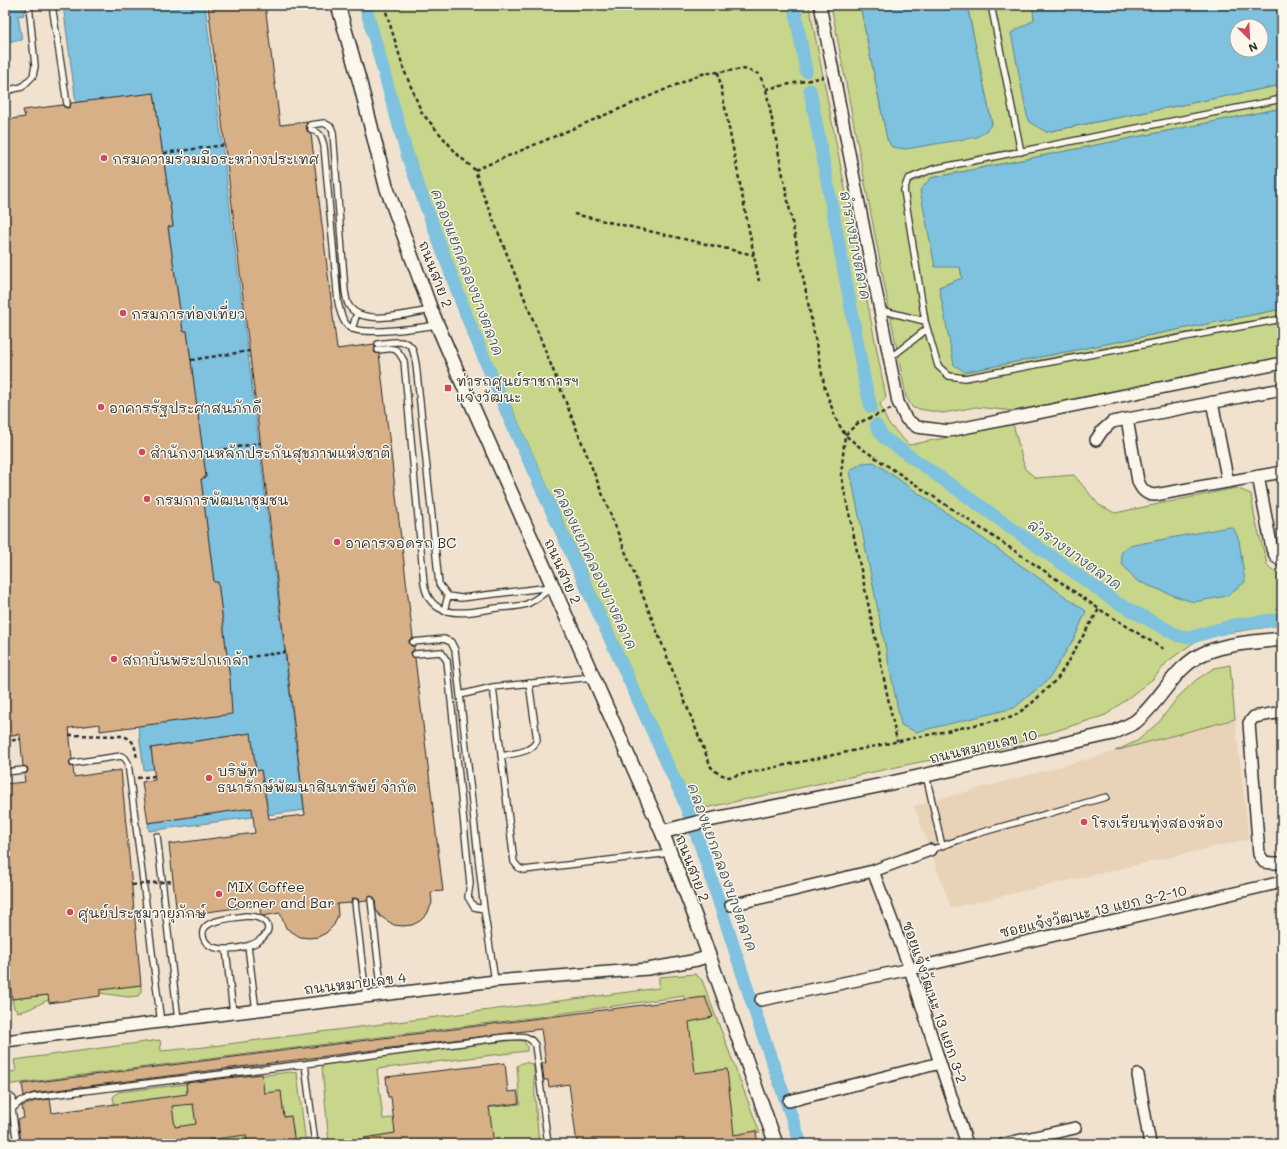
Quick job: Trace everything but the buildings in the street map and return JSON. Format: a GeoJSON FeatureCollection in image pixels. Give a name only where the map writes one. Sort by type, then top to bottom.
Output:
{"type":"FeatureCollection","features":[{"type":"Feature","properties":{"kind":"street","name":"ถนนสาย 2"},"geometry":{"type":"LineString","coordinates":[[338,5],[360,83],[386,186],[432,310],[662,832],[709,956],[776,1144]]}},
{"type":"Feature","properties":{"kind":"street"},"geometry":{"type":"LineString","coordinates":[[820,5],[898,402],[906,419],[917,427],[949,431],[1282,363]]}},
{"type":"Feature","properties":{"kind":"street"},"geometry":{"type":"LineString","coordinates":[[1096,440],[1102,431],[1112,422],[1282,389]]}},
{"type":"Feature","properties":{"kind":"street"},"geometry":{"type":"LineString","coordinates":[[1212,402],[1228,482]]}},
{"type":"Feature","properties":{"kind":"street"},"geometry":{"type":"LineString","coordinates":[[1127,419],[1138,481],[1141,488],[1147,494],[1155,495],[1282,472]]}},
{"type":"Feature","properties":{"kind":"street"},"geometry":{"type":"LineString","coordinates":[[1258,476],[1272,549],[1276,557],[1282,561]]}},
{"type":"Feature","properties":{"kind":"street","name":"ถนนหมายเลข 10"},"geometry":{"type":"LineString","coordinates":[[662,832],[704,821],[882,785],[1113,733],[1135,722],[1151,706],[1180,670],[1206,652],[1282,639]]}},
{"type":"Feature","properties":{"kind":"street"},"geometry":{"type":"LineString","coordinates":[[1282,712],[1254,718],[1249,723],[1259,854],[1264,862],[1282,863]]}},
{"type":"Feature","properties":{"kind":"street"},"geometry":{"type":"LineString","coordinates":[[731,905],[872,871],[930,850]]}},
{"type":"Feature","properties":{"kind":"street","name":"ซอยแจ้งวัฒนะ 13 แยก 3-2"},"geometry":{"type":"LineString","coordinates":[[872,871],[910,969],[967,1144]]}},
{"type":"Feature","properties":{"kind":"street","name":"ซอยแจ้งวัฒนะ 13 แยก 3-2-10"},"geometry":{"type":"LineString","coordinates":[[761,1000],[910,969],[1282,882]]}},
{"type":"Feature","properties":{"kind":"street","name":"ถนนหมายเลข 4"},"geometry":{"type":"LineString","coordinates":[[6,1041],[495,981],[648,969],[709,956]]}},
{"type":"Feature","properties":{"kind":"street"},"geometry":{"type":"LineString","coordinates":[[789,1101],[940,1063]]}},
{"type":"Feature","properties":{"kind":"street"},"geometry":{"type":"LineString","coordinates":[[1138,1076],[1150,1144]]}},
{"type":"Feature","properties":{"kind":"street"},"geometry":{"type":"LineString","coordinates":[[1004,1144],[1075,1128]]}},
{"type":"Feature","properties":{"kind":"lane"},"geometry":{"type":"LineString","coordinates":[[5,91],[22,87],[33,76],[35,66],[29,5]]}},
{"type":"Feature","properties":{"kind":"lane"},"geometry":{"type":"LineString","coordinates":[[991,5],[1021,152]]}},
{"type":"Feature","properties":{"kind":"lane"},"geometry":{"type":"LineString","coordinates":[[52,6],[67,104]]}},
{"type":"Feature","properties":{"kind":"lane"},"geometry":{"type":"LineString","coordinates":[[1282,99],[933,169],[908,179],[904,190],[925,321],[938,366],[949,376],[965,378],[1282,319]]}},
{"type":"Feature","properties":{"kind":"lane"},"geometry":{"type":"LineString","coordinates":[[432,310],[377,318],[357,313],[348,304],[345,292],[333,132],[331,127],[324,123],[311,127],[320,134],[324,146],[338,302],[342,318],[352,329],[378,332],[438,325]]}},
{"type":"Feature","properties":{"kind":"lane"},"geometry":{"type":"LineString","coordinates":[[880,310],[925,321]]}},
{"type":"Feature","properties":{"kind":"lane"},"geometry":{"type":"LineString","coordinates":[[352,329],[357,313]]}},
{"type":"Feature","properties":{"kind":"lane"},"geometry":{"type":"LineString","coordinates":[[889,358],[927,329]]}},
{"type":"Feature","properties":{"kind":"lane"},"geometry":{"type":"LineString","coordinates":[[395,342],[407,344],[412,347],[416,364],[437,577],[439,584],[448,596],[461,598],[553,587],[527,604],[458,614],[444,610],[431,601],[426,594],[424,584],[404,361],[398,350],[394,348],[378,347],[395,342]]}},
{"type":"Feature","properties":{"kind":"lane"},"geometry":{"type":"LineString","coordinates":[[444,610],[448,596]]}},
{"type":"Feature","properties":{"kind":"lane"},"geometry":{"type":"LineString","coordinates":[[413,642],[444,640],[451,642],[455,650],[484,910],[495,981]]}},
{"type":"Feature","properties":{"kind":"lane"},"geometry":{"type":"LineString","coordinates":[[414,654],[441,652],[447,661],[470,882],[468,897],[474,907],[484,910]]}},
{"type":"Feature","properties":{"kind":"lane"},"geometry":{"type":"LineString","coordinates":[[460,694],[493,687],[593,677]]}},
{"type":"Feature","properties":{"kind":"lane"},"geometry":{"type":"LineString","coordinates":[[501,756],[530,750],[536,745],[537,740],[529,683]]}},
{"type":"Feature","properties":{"kind":"lane"},"geometry":{"type":"LineString","coordinates":[[493,687],[514,862],[519,868],[524,870],[670,853]]}},
{"type":"Feature","properties":{"kind":"lane"},"geometry":{"type":"LineString","coordinates":[[72,763],[120,756],[125,758],[128,763],[161,1023]]}},
{"type":"Feature","properties":{"kind":"lane"},"geometry":{"type":"LineString","coordinates":[[5,772],[24,770]]}},
{"type":"Feature","properties":{"kind":"lane"},"geometry":{"type":"LineString","coordinates":[[926,775],[942,846]]}},
{"type":"Feature","properties":{"kind":"lane"},"geometry":{"type":"LineString","coordinates":[[930,850],[976,834],[1106,797]]}},
{"type":"Feature","properties":{"kind":"lane"},"geometry":{"type":"LineString","coordinates":[[157,836],[178,1020]]}},
{"type":"Feature","properties":{"kind":"lane"},"geometry":{"type":"LineString","coordinates":[[371,900],[382,994]]}},
{"type":"Feature","properties":{"kind":"lane"},"geometry":{"type":"LineString","coordinates":[[355,902],[366,997]]}},
{"type":"Feature","properties":{"kind":"lane"},"geometry":{"type":"LineString","coordinates":[[246,916],[263,919],[267,925],[266,934],[260,940],[248,946],[226,949],[213,947],[203,938],[205,928],[209,924],[220,920],[246,916]]}},
{"type":"Feature","properties":{"kind":"lane"},"geometry":{"type":"LineString","coordinates":[[248,946],[256,1011]]}},
{"type":"Feature","properties":{"kind":"lane"},"geometry":{"type":"LineString","coordinates":[[226,949],[233,1013]]}},
{"type":"Feature","properties":{"kind":"lane"},"geometry":{"type":"LineString","coordinates":[[5,1027],[6,1041]]}},
{"type":"Feature","properties":{"kind":"lane"},"geometry":{"type":"LineString","coordinates":[[12,1109],[21,1101],[34,1097],[305,1064],[506,1037],[527,1037],[532,1040],[535,1045],[548,1144]]}},
{"type":"Feature","properties":{"kind":"lane"},"geometry":{"type":"LineString","coordinates":[[305,1064],[315,1144]]}},
{"type":"Feature","properties":{"kind":"lane"},"geometry":{"type":"LineString","coordinates":[[5,1093],[13,1100],[12,1109],[17,1144]]}},
{"type":"Feature","properties":{"kind":"path"},"geometry":{"type":"LineString","coordinates":[[384,5],[404,70],[422,113],[458,155],[475,170],[489,209],[711,767],[719,774],[729,776],[1013,717],[1032,703],[1058,678],[1099,609]]}},
{"type":"Feature","properties":{"kind":"path"},"geometry":{"type":"LineString","coordinates":[[475,170],[702,74],[744,69],[759,74],[766,89],[825,389],[836,419],[846,435],[861,448],[1099,609],[1165,650]]}},
{"type":"Feature","properties":{"kind":"path"},"geometry":{"type":"LineString","coordinates":[[718,72],[759,281]]}},
{"type":"Feature","properties":{"kind":"path"},"geometry":{"type":"LineString","coordinates":[[766,89],[834,75]]}},
{"type":"Feature","properties":{"kind":"path"},"geometry":{"type":"LineString","coordinates":[[164,153],[225,145]]}},
{"type":"Feature","properties":{"kind":"path"},"geometry":{"type":"LineString","coordinates":[[574,214],[754,256]]}},
{"type":"Feature","properties":{"kind":"path"},"geometry":{"type":"LineString","coordinates":[[191,360],[250,351]]}},
{"type":"Feature","properties":{"kind":"path"},"geometry":{"type":"LineString","coordinates":[[897,742],[841,475],[846,435],[858,423],[900,406]]}},
{"type":"Feature","properties":{"kind":"path"},"geometry":{"type":"LineString","coordinates":[[203,454],[260,443]]}},
{"type":"Feature","properties":{"kind":"path"},"geometry":{"type":"LineString","coordinates":[[228,660],[286,652]]}},
{"type":"Feature","properties":{"kind":"path"},"geometry":{"type":"LineString","coordinates":[[70,735],[122,736],[130,738],[135,745],[138,765]]}},
{"type":"Feature","properties":{"kind":"path"},"geometry":{"type":"LineString","coordinates":[[5,742],[20,739]]}},
{"type":"Feature","properties":{"kind":"path"},"geometry":{"type":"LineString","coordinates":[[139,772],[140,778]]}},
{"type":"Feature","properties":{"kind":"path"},"geometry":{"type":"LineString","coordinates":[[131,779],[155,776]]}},
{"type":"Feature","properties":{"kind":"path"},"geometry":{"type":"LineString","coordinates":[[132,884],[173,881]]}},
{"type":"Feature","properties":{"kind":"shaded area","name":"โรงเรียนทุ่งสองห้อง"},"geometry":{"type":"Polygon","coordinates":[[[1235,719],[1249,839],[951,908],[914,806],[1235,719]]]}},
{"type":"Feature","properties":{"kind":"green space"},"geometry":{"type":"Polygon","coordinates":[[[368,5],[809,5],[886,397],[880,404],[888,423],[909,445],[1013,424],[1025,469],[1036,478],[1074,475],[1099,505],[1115,513],[1236,488],[1251,494],[1255,519],[1268,567],[1282,576],[1282,625],[1213,635],[1196,641],[1168,661],[1154,678],[1106,715],[998,749],[920,762],[705,808],[702,805],[693,807],[485,349],[439,229],[411,148],[368,5]]]}},
{"type":"Feature","properties":{"kind":"green space"},"geometry":{"type":"Polygon","coordinates":[[[831,5],[860,5],[887,139],[892,147],[992,124],[967,5],[1009,5],[1033,9],[1046,132],[1282,85],[1282,108],[931,178],[960,267],[962,278],[939,287],[965,372],[1282,309],[1282,357],[1014,411],[976,407],[943,413],[913,408],[906,397],[831,5]]]}},
{"type":"Feature","properties":{"kind":"green space"},"geometry":{"type":"Polygon","coordinates":[[[1230,665],[1235,719],[1115,751],[1137,741],[1159,722],[1178,697],[1196,680],[1214,668],[1230,665]]]}},
{"type":"Feature","properties":{"kind":"green space"},"geometry":{"type":"Polygon","coordinates":[[[695,974],[702,980],[760,1133],[730,1138],[693,1075],[684,996],[537,1017],[5,1085],[5,1073],[16,1071],[14,1060],[160,1040],[161,1051],[205,1047],[659,988],[659,977],[695,974]]]}},
{"type":"Feature","properties":{"kind":"green space"},"geometry":{"type":"Polygon","coordinates":[[[141,985],[141,992],[138,996],[128,997],[100,993],[48,1000],[27,1010],[18,1012],[14,1008],[12,999],[141,985]]]}},
{"type":"Feature","properties":{"kind":"green space"},"geometry":{"type":"Polygon","coordinates":[[[515,1040],[524,1041],[527,1046],[527,1051],[377,1069],[383,1119],[520,1104],[517,1066],[522,1063],[527,1063],[534,1065],[539,1144],[329,1144],[322,1067],[327,1063],[515,1040]]]}},
{"type":"Feature","properties":{"kind":"green space"},"geometry":{"type":"Polygon","coordinates":[[[290,1072],[297,1073],[306,1144],[98,1144],[120,1138],[113,1097],[118,1092],[290,1072]]]}},
{"type":"Feature","properties":{"kind":"water"},"geometry":{"type":"Polygon","coordinates":[[[5,5],[23,5],[24,15],[18,16],[22,40],[5,42],[5,5]]]}},
{"type":"Feature","properties":{"kind":"water"},"geometry":{"type":"Polygon","coordinates":[[[63,5],[205,5],[304,810],[149,831],[148,823],[267,805],[261,770],[256,771],[250,733],[151,748],[154,769],[144,770],[138,726],[230,680],[218,583],[214,582],[201,479],[206,477],[187,331],[183,331],[168,227],[173,225],[154,93],[76,103],[63,5]]]}},
{"type":"Feature","properties":{"kind":"water"},"geometry":{"type":"Polygon","coordinates":[[[860,5],[967,5],[992,124],[986,131],[977,137],[906,149],[892,147],[887,139],[860,5]]]}},
{"type":"Feature","properties":{"kind":"water"},"geometry":{"type":"Polygon","coordinates":[[[1009,5],[1282,5],[1282,85],[1046,132],[1028,121],[1011,33],[1034,20],[1033,9],[1009,5]]]}},
{"type":"Feature","properties":{"kind":"water"},"geometry":{"type":"Polygon","coordinates":[[[1282,108],[1282,309],[965,372],[954,365],[939,287],[962,278],[960,267],[935,267],[920,190],[931,178],[1282,108]]]}},
{"type":"Feature","properties":{"kind":"water"},"geometry":{"type":"Polygon","coordinates":[[[874,462],[1086,611],[1075,637],[1049,679],[1014,708],[916,732],[901,725],[850,471],[862,463],[874,462]]]}},
{"type":"Feature","properties":{"kind":"water"},"geometry":{"type":"Polygon","coordinates":[[[1228,527],[1234,529],[1239,540],[1245,582],[1227,596],[1194,602],[1180,598],[1137,581],[1122,564],[1121,553],[1128,546],[1228,527]]]}},
{"type":"Feature","properties":{"kind":"waterway","name":"คลองแยกคลองบางตลาด"},"geometry":{"type":"LineString","coordinates":[[365,5],[408,158],[467,317],[507,413],[682,796],[700,844],[759,1024],[801,1144]]}},
{"type":"Feature","properties":{"kind":"waterway","name":"ลำรางบางตลาด"},"geometry":{"type":"LineString","coordinates":[[794,5],[806,71]]}},
{"type":"Feature","properties":{"kind":"waterway","name":"ลำรางบางตลาด"},"geometry":{"type":"LineString","coordinates":[[810,90],[866,388],[871,407]]}},
{"type":"Feature","properties":{"kind":"waterway","name":"ลำรางบางตลาด"},"geometry":{"type":"LineString","coordinates":[[876,425],[883,437],[1116,602],[1179,636],[1192,637],[1234,625],[1282,619]]}},
{"type":"Feature","properties":{"kind":"place","name":"กรมความร่วมมือระหว่างประเทศ"},"geometry":{"type":"Point","coordinates":[104,158]}},
{"type":"Feature","properties":{"kind":"place","name":"กรมการท่องเที่ยว"},"geometry":{"type":"Point","coordinates":[123,313]}},
{"type":"Feature","properties":{"kind":"place","name":"ท่ารถศูนย์ราชการฯ แจ้งวัฒนะ"},"geometry":{"type":"Point","coordinates":[448,388]}},
{"type":"Feature","properties":{"kind":"place","name":"อาคารรัฐประศาสนภักดี"},"geometry":{"type":"Point","coordinates":[101,407]}},
{"type":"Feature","properties":{"kind":"place","name":"สำนักงานหลักประกันสุขภาพแห่งชาติ"},"geometry":{"type":"Point","coordinates":[142,452]}},
{"type":"Feature","properties":{"kind":"place","name":"กรมการพัฒนาชุมชน"},"geometry":{"type":"Point","coordinates":[147,499]}},
{"type":"Feature","properties":{"kind":"place","name":"อาคารจอดรถ BC"},"geometry":{"type":"Point","coordinates":[337,542]}},
{"type":"Feature","properties":{"kind":"place","name":"สถาบันพระปกเกล้า"},"geometry":{"type":"Point","coordinates":[114,659]}},
{"type":"Feature","properties":{"kind":"place","name":"บริษัท ธนารักษ์พัฒนาสินทรัพย์ จำกัด"},"geometry":{"type":"Point","coordinates":[209,778]}},
{"type":"Feature","properties":{"kind":"place","name":"โรงเรียนทุ่งสองห้อง"},"geometry":{"type":"Point","coordinates":[1084,822]}},
{"type":"Feature","properties":{"kind":"place","name":"MIX Coffee Corner and Bar"},"geometry":{"type":"Point","coordinates":[219,894]}},
{"type":"Feature","properties":{"kind":"place","name":"ศูนย์ประชุมวายุภักษ์"},"geometry":{"type":"Point","coordinates":[70,912]}}]}
